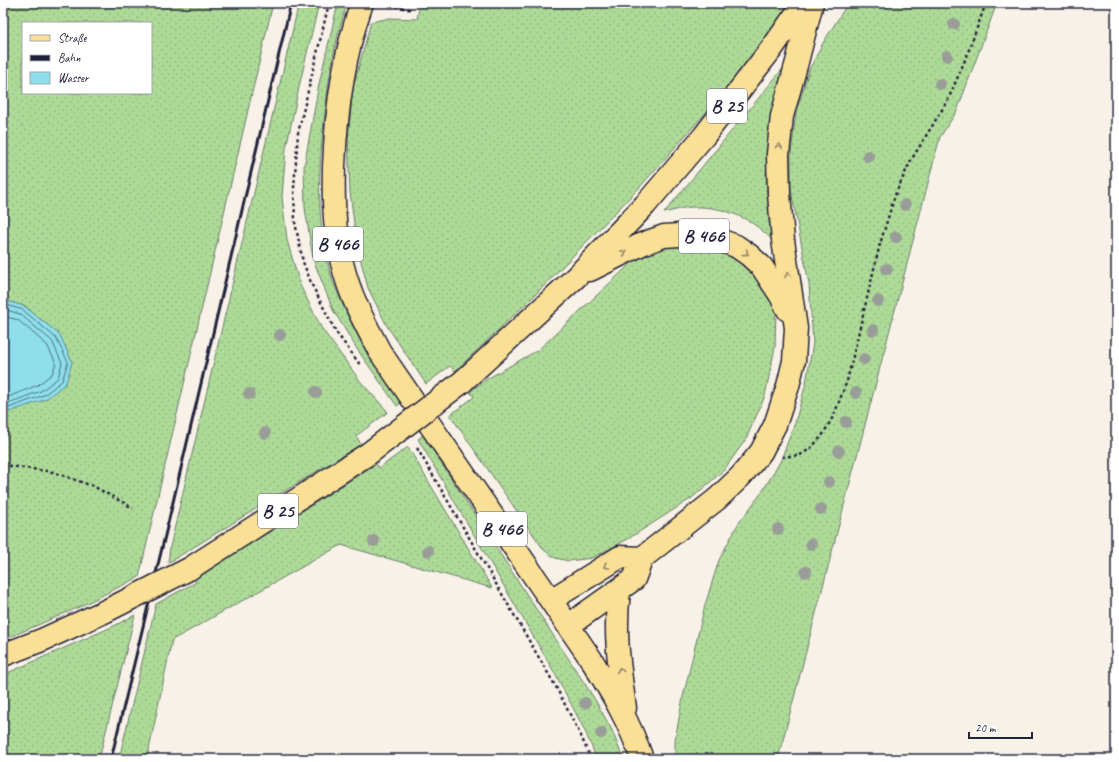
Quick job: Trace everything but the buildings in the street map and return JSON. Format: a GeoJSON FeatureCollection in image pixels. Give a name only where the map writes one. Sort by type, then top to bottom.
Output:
{"type":"FeatureCollection","features":[{"type":"Feature","properties":{"kind":"main road","name":"B 466"},"geometry":{"type":"LineString","coordinates":[[362,3],[342,76],[335,132],[333,198],[336,231],[342,263],[355,304],[380,352],[551,600],[611,691],[628,723],[642,759]]}},
{"type":"Feature","properties":{"kind":"main road","name":"B 25"},"geometry":{"type":"LineString","coordinates":[[3,655],[42,640],[106,611],[189,569],[368,454],[462,382],[576,277],[645,205],[704,136],[773,47],[804,3]]}},
{"type":"Feature","properties":{"kind":"main road"},"geometry":{"type":"LineString","coordinates":[[796,328],[783,240],[779,194],[778,154],[782,116],[798,62],[812,3]]}},
{"type":"Feature","properties":{"kind":"main road","name":"B 466"},"geometry":{"type":"LineString","coordinates":[[576,277],[642,244],[664,236],[695,234],[736,246],[762,267],[781,296],[796,328],[794,361],[788,386],[775,426],[761,452],[741,476],[717,499],[642,558]]}},
{"type":"Feature","properties":{"kind":"main road"},"geometry":{"type":"LineString","coordinates":[[551,600],[620,557],[642,558],[634,580],[568,626]]}},
{"type":"Feature","properties":{"kind":"main road"},"geometry":{"type":"LineString","coordinates":[[619,591],[616,610],[616,633],[619,667],[628,723]]}},
{"type":"Feature","properties":{"kind":"path"},"geometry":{"type":"LineString","coordinates":[[329,3],[298,133],[294,188],[295,222],[304,262],[312,285],[336,332],[363,368]]}},
{"type":"Feature","properties":{"kind":"path"},"geometry":{"type":"LineString","coordinates":[[384,3],[412,10]]}},
{"type":"Feature","properties":{"kind":"path"},"geometry":{"type":"LineString","coordinates":[[761,452],[779,458],[800,455],[810,449],[822,436],[834,415],[847,381],[880,244],[894,195],[910,162],[948,100],[967,55],[986,3]]}},
{"type":"Feature","properties":{"kind":"path"},"geometry":{"type":"LineString","coordinates":[[417,447],[556,687],[591,759]]}},
{"type":"Feature","properties":{"kind":"path"},"geometry":{"type":"LineString","coordinates":[[3,465],[53,472],[93,486],[133,508]]}},
{"type":"Feature","properties":{"kind":"green space"},"geometry":{"type":"Polygon","coordinates":[[[3,3],[273,3],[139,577],[77,608],[3,640],[3,414],[46,399],[66,383],[72,362],[60,335],[25,306],[3,300],[3,3]]]}},
{"type":"Feature","properties":{"kind":"green space"},"geometry":{"type":"Polygon","coordinates":[[[299,3],[319,3],[286,148],[282,197],[287,240],[300,285],[322,329],[361,382],[388,412],[356,436],[361,444],[168,563],[170,547],[299,3]]]}},
{"type":"Feature","properties":{"kind":"green space"},"geometry":{"type":"Polygon","coordinates":[[[338,3],[347,3],[339,31],[328,85],[323,134],[320,197],[323,240],[327,261],[339,297],[355,329],[401,403],[397,406],[357,349],[333,310],[313,259],[305,208],[304,167],[319,84],[338,3]]]}},
{"type":"Feature","properties":{"kind":"green space"},"geometry":{"type":"Polygon","coordinates":[[[420,3],[796,3],[776,33],[639,188],[531,299],[455,371],[450,366],[426,384],[387,326],[368,288],[357,246],[350,192],[348,139],[353,88],[371,22],[390,18],[417,19],[420,3]]]}},
{"type":"Feature","properties":{"kind":"green space"},"geometry":{"type":"Polygon","coordinates":[[[848,3],[997,3],[957,111],[940,137],[778,759],[675,759],[675,740],[683,697],[705,605],[719,560],[738,524],[762,492],[780,462],[795,423],[806,383],[813,343],[809,284],[791,190],[791,154],[796,113],[809,70],[823,43],[848,3]]]}},
{"type":"Feature","properties":{"kind":"green space"},"geometry":{"type":"Polygon","coordinates":[[[785,66],[768,145],[766,175],[769,222],[774,242],[748,221],[716,209],[694,207],[682,208],[664,213],[785,66]]]}},
{"type":"Feature","properties":{"kind":"green space"},"geometry":{"type":"Polygon","coordinates":[[[731,235],[776,307],[775,347],[765,396],[746,439],[724,470],[692,498],[628,539],[592,558],[569,561],[555,558],[544,550],[450,415],[474,397],[470,392],[485,380],[538,350],[653,244],[731,235]]]}},
{"type":"Feature","properties":{"kind":"green space"},"geometry":{"type":"Polygon","coordinates":[[[423,435],[594,698],[612,730],[623,759],[597,759],[584,729],[557,677],[418,439],[423,435]]]}},
{"type":"Feature","properties":{"kind":"green space"},"geometry":{"type":"Polygon","coordinates":[[[408,447],[492,588],[341,545],[172,640],[147,759],[119,759],[156,604],[196,582],[194,577],[279,526],[376,464],[379,468],[408,447]]]}},
{"type":"Feature","properties":{"kind":"green space"},"geometry":{"type":"Polygon","coordinates":[[[135,615],[99,759],[3,759],[3,675],[114,626],[135,615]]]}},
{"type":"Feature","properties":{"kind":"water"},"geometry":{"type":"Polygon","coordinates":[[[3,300],[24,306],[60,335],[72,362],[66,383],[46,399],[3,414],[3,300]]]}},
{"type":"Feature","properties":{"kind":"railway"},"geometry":{"type":"LineString","coordinates":[[111,759],[291,3]]}}]}
